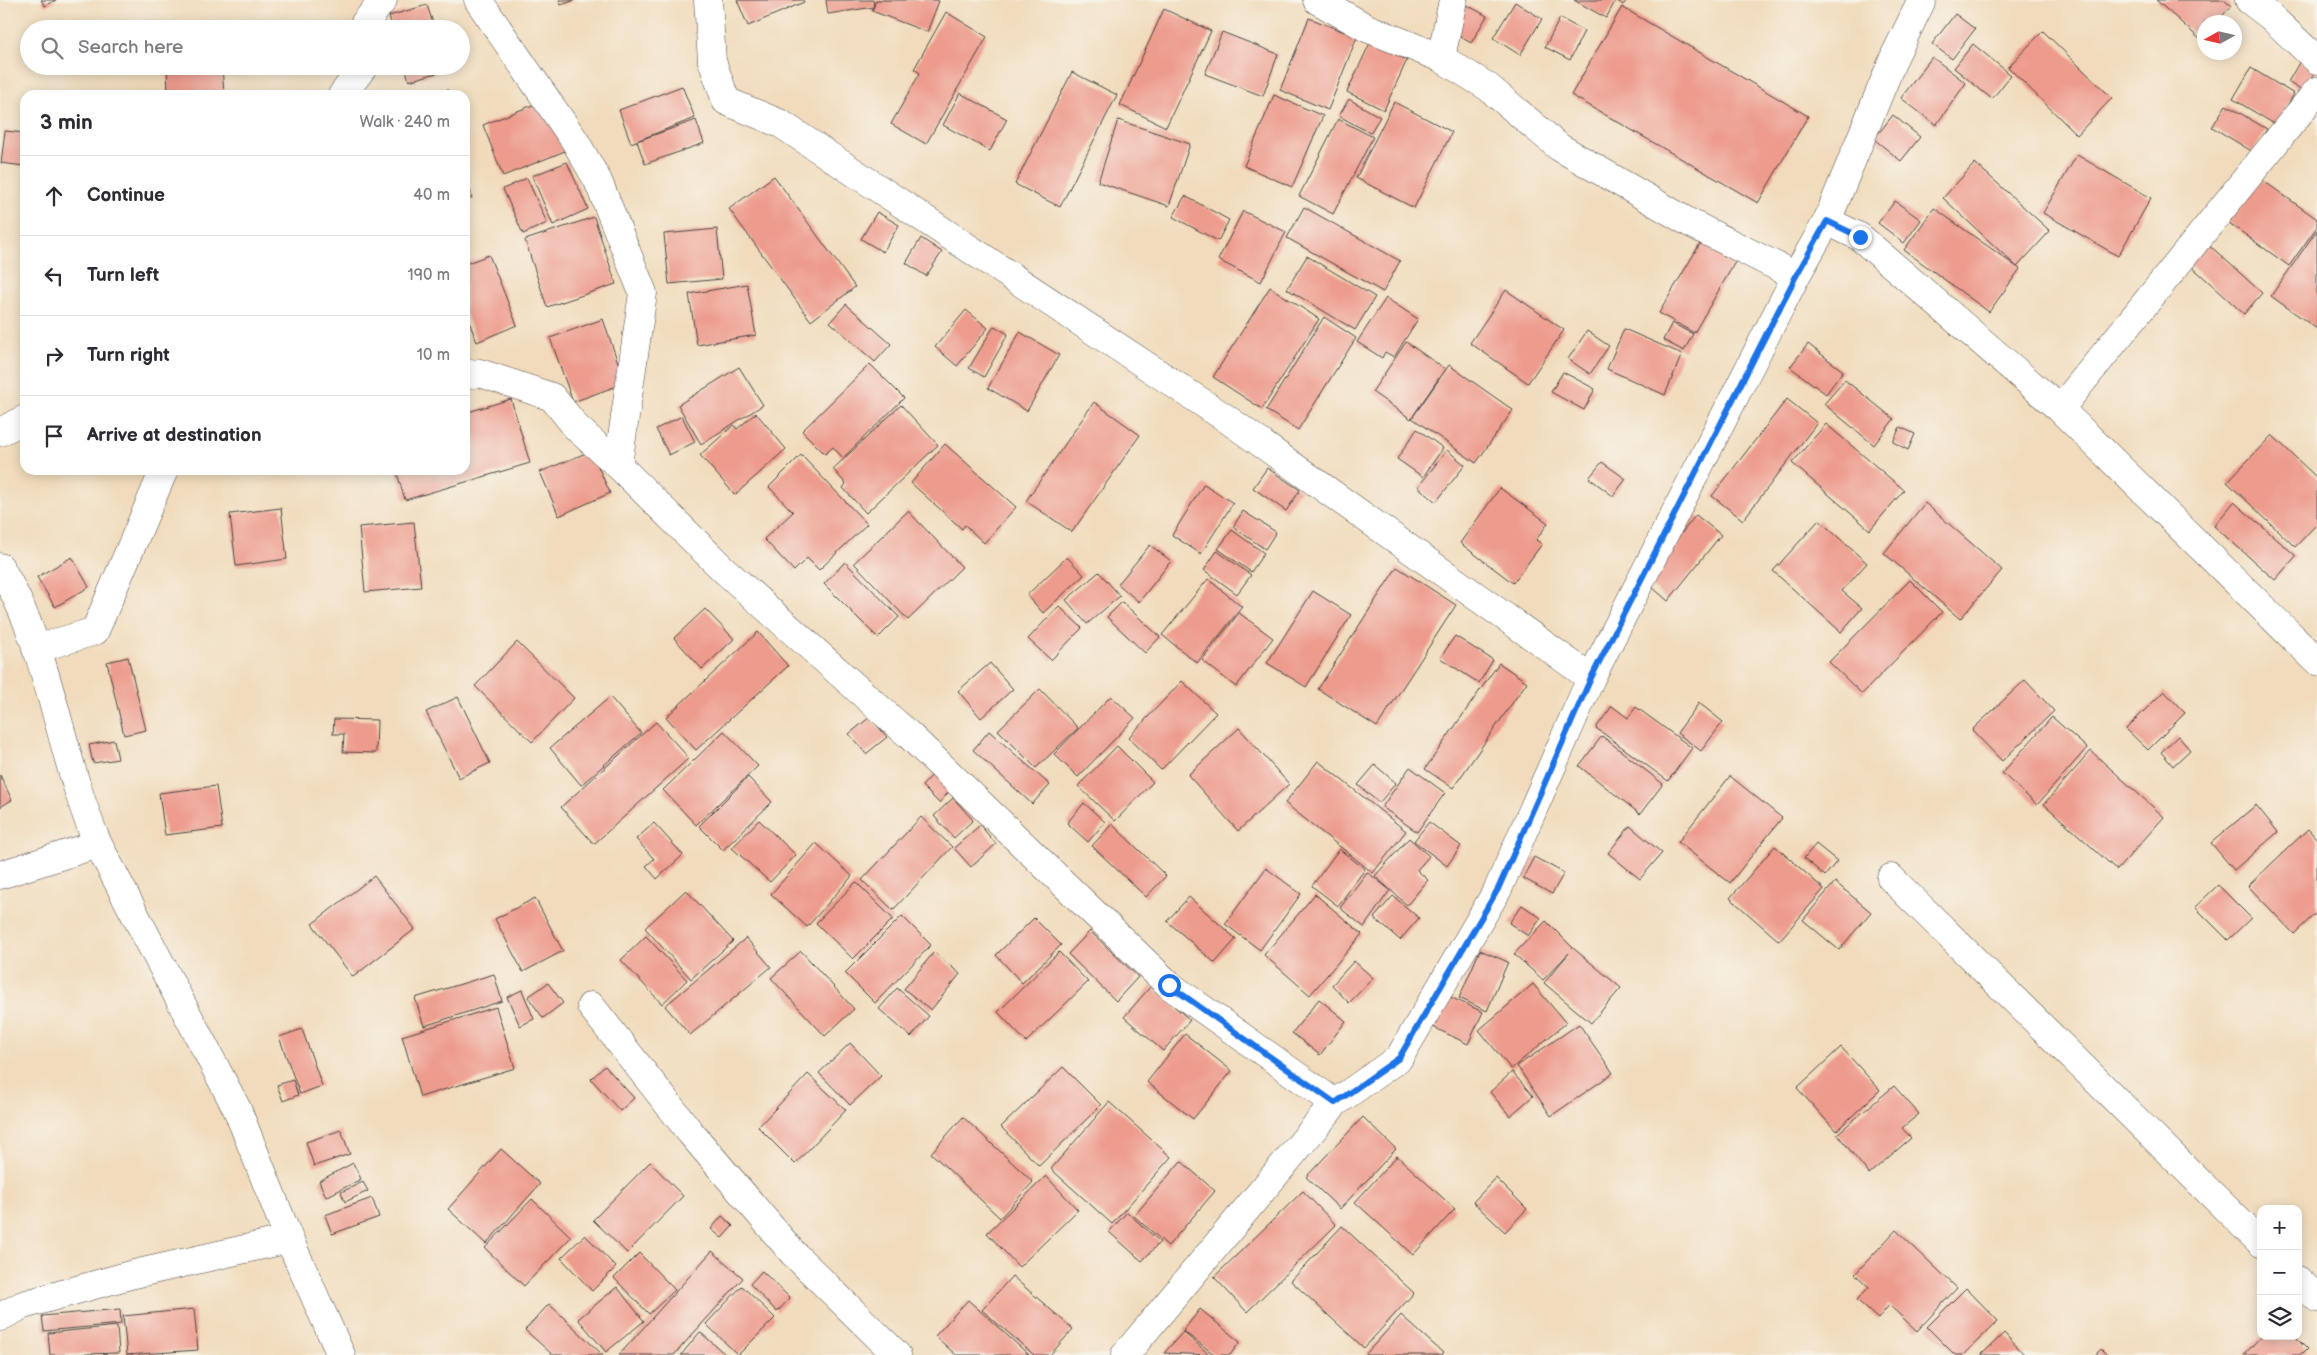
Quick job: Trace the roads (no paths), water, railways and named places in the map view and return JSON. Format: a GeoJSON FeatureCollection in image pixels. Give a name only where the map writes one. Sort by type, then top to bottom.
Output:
{"type":"FeatureCollection","features":[{"type":"Feature","properties":{"kind":"street"},"geometry":{"type":"LineString","coordinates":[[367,20],[383,0]]}},
{"type":"Feature","properties":{"kind":"street"},"geometry":{"type":"LineString","coordinates":[[478,0],[575,141],[598,181],[643,293],[618,464]]}},
{"type":"Feature","properties":{"kind":"street"},"geometry":{"type":"LineString","coordinates":[[708,0],[712,60],[726,101],[781,124],[1227,419],[1591,678]]}},
{"type":"Feature","properties":{"kind":"street"},"geometry":{"type":"LineString","coordinates":[[1318,0],[1367,28],[1441,58],[1488,87],[1559,147],[1690,223],[1796,276]]}},
{"type":"Feature","properties":{"kind":"street"},"geometry":{"type":"LineString","coordinates":[[1441,58],[1453,0]]}},
{"type":"Feature","properties":{"kind":"street"},"geometry":{"type":"LineString","coordinates":[[1126,1355],[1335,1103],[1399,1058],[1498,889],[1591,678],[1796,276],[1827,221],[1895,54],[1922,0]]}},
{"type":"Feature","properties":{"kind":"street"},"geometry":{"type":"LineString","coordinates":[[2249,0],[2270,16],[2317,60]]}},
{"type":"Feature","properties":{"kind":"street"},"geometry":{"type":"LineString","coordinates":[[346,90],[357,75]]}},
{"type":"Feature","properties":{"kind":"street"},"geometry":{"type":"LineString","coordinates":[[2060,409],[2317,90]]}},
{"type":"Feature","properties":{"kind":"street"},"geometry":{"type":"LineString","coordinates":[[1827,221],[1860,237],[2060,409],[2317,661]]}},
{"type":"Feature","properties":{"kind":"street"},"geometry":{"type":"LineString","coordinates":[[470,374],[480,373],[552,397],[577,428],[618,464],[723,569],[908,734],[1169,985],[1335,1103]]}},
{"type":"Feature","properties":{"kind":"street"},"geometry":{"type":"LineString","coordinates":[[0,432],[20,422]]}},
{"type":"Feature","properties":{"kind":"street"},"geometry":{"type":"LineString","coordinates":[[36,649],[95,631],[162,475]]}},
{"type":"Feature","properties":{"kind":"street"},"geometry":{"type":"LineString","coordinates":[[0,567],[11,585],[36,649],[83,810],[98,844],[237,1109],[289,1239],[341,1355]]}},
{"type":"Feature","properties":{"kind":"street"},"geometry":{"type":"LineString","coordinates":[[0,875],[98,844]]}},
{"type":"Feature","properties":{"kind":"street"},"geometry":{"type":"LineString","coordinates":[[1892,878],[2257,1239]]}},
{"type":"Feature","properties":{"kind":"street"},"geometry":{"type":"LineString","coordinates":[[591,1006],[690,1132],[793,1253],[897,1355]]}},
{"type":"Feature","properties":{"kind":"street"},"geometry":{"type":"LineString","coordinates":[[0,1317],[23,1305],[130,1275],[289,1239]]}},
{"type":"Feature","properties":{"kind":"street"},"geometry":{"type":"LineString","coordinates":[[2302,1284],[2317,1298]]}}]}
